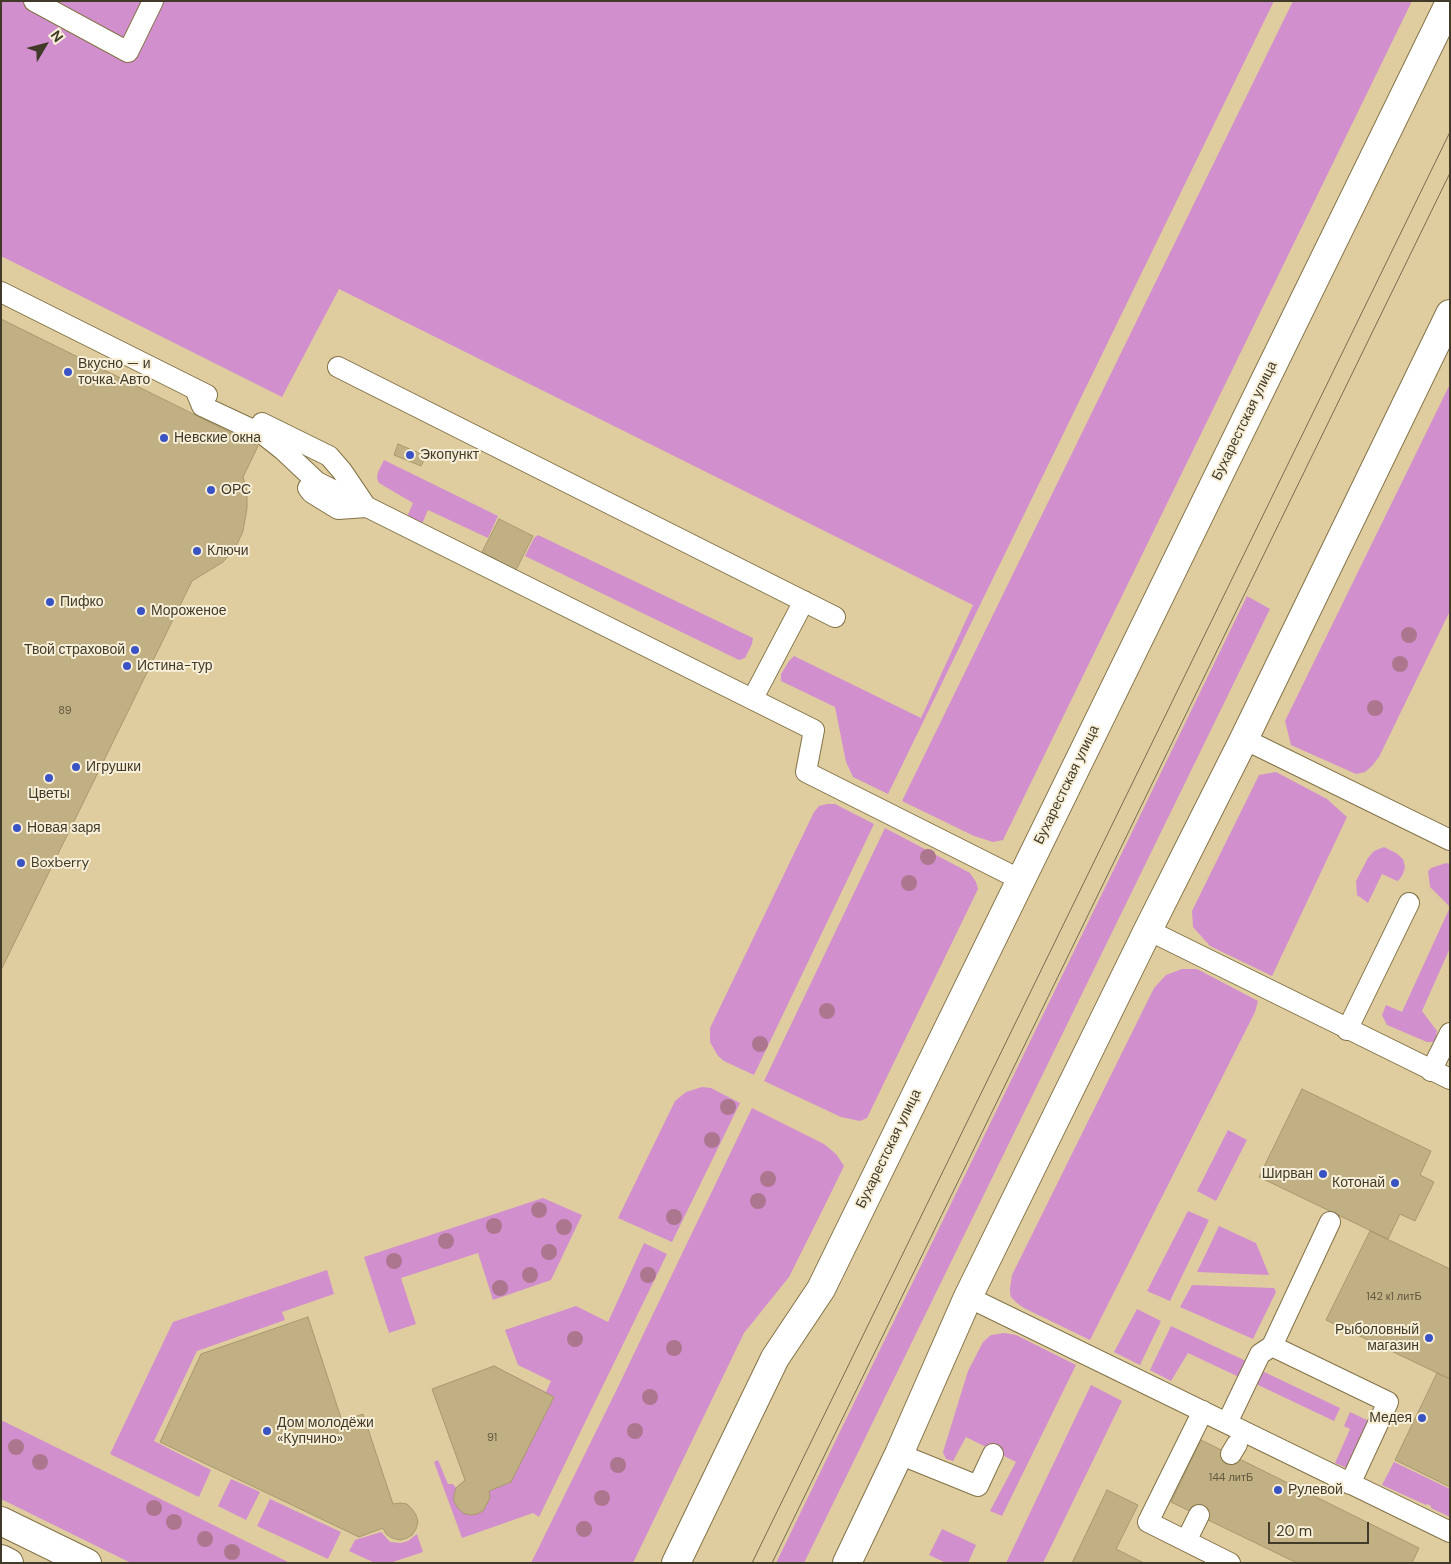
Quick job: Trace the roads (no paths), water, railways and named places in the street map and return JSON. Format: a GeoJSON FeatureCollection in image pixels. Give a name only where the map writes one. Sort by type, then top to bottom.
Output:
{"type":"FeatureCollection","features":[{"type":"Feature","properties":{"kind":"street","name":"Бухарестская улица"},"geometry":{"type":"LineString","coordinates":[[676,1563],[775,1358],[821,1289],[1450,2]]}},
{"type":"Feature","properties":{"kind":"street"},"geometry":{"type":"LineString","coordinates":[[846,1563],[899,1454],[968,1297],[1244,739],[1450,314]]}},
{"type":"Feature","properties":{"kind":"street"},"geometry":{"type":"LineString","coordinates":[[1,1521],[87,1563]]}},
{"type":"Feature","properties":{"kind":"street"},"geometry":{"type":"LineString","coordinates":[[1,1559],[8,1563]]}},
{"type":"Feature","properties":{"kind":"lane"},"geometry":{"type":"LineString","coordinates":[[34,1],[128,52],[153,1]]}},
{"type":"Feature","properties":{"kind":"lane"},"geometry":{"type":"LineString","coordinates":[[1,292],[329,456],[342,471],[366,506]]}},
{"type":"Feature","properties":{"kind":"lane"},"geometry":{"type":"LineString","coordinates":[[338,367],[835,617]]}},
{"type":"Feature","properties":{"kind":"lane"},"geometry":{"type":"LineString","coordinates":[[196,389],[202,406],[264,435],[317,482],[814,730],[806,772],[1021,880]]}},
{"type":"Feature","properties":{"kind":"lane"},"geometry":{"type":"LineString","coordinates":[[753,698],[804,601]]}},
{"type":"Feature","properties":{"kind":"lane"},"geometry":{"type":"LineString","coordinates":[[1244,739],[1450,840]]}},
{"type":"Feature","properties":{"kind":"lane"},"geometry":{"type":"LineString","coordinates":[[1347,1030],[1409,903]]}},
{"type":"Feature","properties":{"kind":"lane"},"geometry":{"type":"LineString","coordinates":[[1148,930],[1347,1030],[1450,1079]]}},
{"type":"Feature","properties":{"kind":"lane"},"geometry":{"type":"LineString","coordinates":[[1431,1071],[1450,1033]]}},
{"type":"Feature","properties":{"kind":"lane"},"geometry":{"type":"LineString","coordinates":[[1227,1423],[1260,1354],[1272,1346],[1330,1222]]}},
{"type":"Feature","properties":{"kind":"lane"},"geometry":{"type":"LineString","coordinates":[[968,1297],[1450,1532]]}},
{"type":"Feature","properties":{"kind":"lane"},"geometry":{"type":"LineString","coordinates":[[1272,1346],[1388,1402],[1350,1484]]}},
{"type":"Feature","properties":{"kind":"lane"},"geometry":{"type":"LineString","coordinates":[[1203,1411],[1148,1522],[1230,1563]]}},
{"type":"Feature","properties":{"kind":"lane"},"geometry":{"type":"LineString","coordinates":[[899,1454],[978,1486],[993,1454]]}},
{"type":"Feature","properties":{"kind":"lane"},"geometry":{"type":"LineString","coordinates":[[1186,1541],[1200,1515]]}},
{"type":"Feature","properties":{"kind":"tram line"},"geometry":{"type":"LineString","coordinates":[[752,1563],[1450,132]]}},
{"type":"Feature","properties":{"kind":"tram line"},"geometry":{"type":"LineString","coordinates":[[772,1563],[1450,173]]}},
{"type":"Feature","properties":{"kind":"place","name":"Вкусно — и точка. Авто"},"geometry":{"type":"Point","coordinates":[68,372]}},
{"type":"Feature","properties":{"kind":"place","name":"Невские окна"},"geometry":{"type":"Point","coordinates":[164,438]}},
{"type":"Feature","properties":{"kind":"place","name":"Экопункт"},"geometry":{"type":"Point","coordinates":[410,455]}},
{"type":"Feature","properties":{"kind":"place","name":"ОРС"},"geometry":{"type":"Point","coordinates":[211,490]}},
{"type":"Feature","properties":{"kind":"place","name":"Ключи"},"geometry":{"type":"Point","coordinates":[197,551]}},
{"type":"Feature","properties":{"kind":"place","name":"Пифко"},"geometry":{"type":"Point","coordinates":[50,602]}},
{"type":"Feature","properties":{"kind":"place","name":"Мороженое"},"geometry":{"type":"Point","coordinates":[141,611]}},
{"type":"Feature","properties":{"kind":"place","name":"Твой страховой"},"geometry":{"type":"Point","coordinates":[135,650]}},
{"type":"Feature","properties":{"kind":"place","name":"Истина-тур"},"geometry":{"type":"Point","coordinates":[127,666]}},
{"type":"Feature","properties":{"kind":"place","name":"Игрушки"},"geometry":{"type":"Point","coordinates":[76,767]}},
{"type":"Feature","properties":{"kind":"place","name":"Цветы"},"geometry":{"type":"Point","coordinates":[49,778]}},
{"type":"Feature","properties":{"kind":"place","name":"Новая заря"},"geometry":{"type":"Point","coordinates":[17,828]}},
{"type":"Feature","properties":{"kind":"place","name":"Boxberry"},"geometry":{"type":"Point","coordinates":[21,863]}},
{"type":"Feature","properties":{"kind":"place","name":"Ширван"},"geometry":{"type":"Point","coordinates":[1323,1174]}},
{"type":"Feature","properties":{"kind":"place","name":"Котонай"},"geometry":{"type":"Point","coordinates":[1395,1183]}},
{"type":"Feature","properties":{"kind":"place","name":"Рыболовный магазин"},"geometry":{"type":"Point","coordinates":[1429,1338]}},
{"type":"Feature","properties":{"kind":"place","name":"Медея"},"geometry":{"type":"Point","coordinates":[1422,1418]}},
{"type":"Feature","properties":{"kind":"place","name":"Дом молодёжи «Купчино»"},"geometry":{"type":"Point","coordinates":[267,1431]}},
{"type":"Feature","properties":{"kind":"place","name":"Рулевой"},"geometry":{"type":"Point","coordinates":[1278,1490]}}]}
